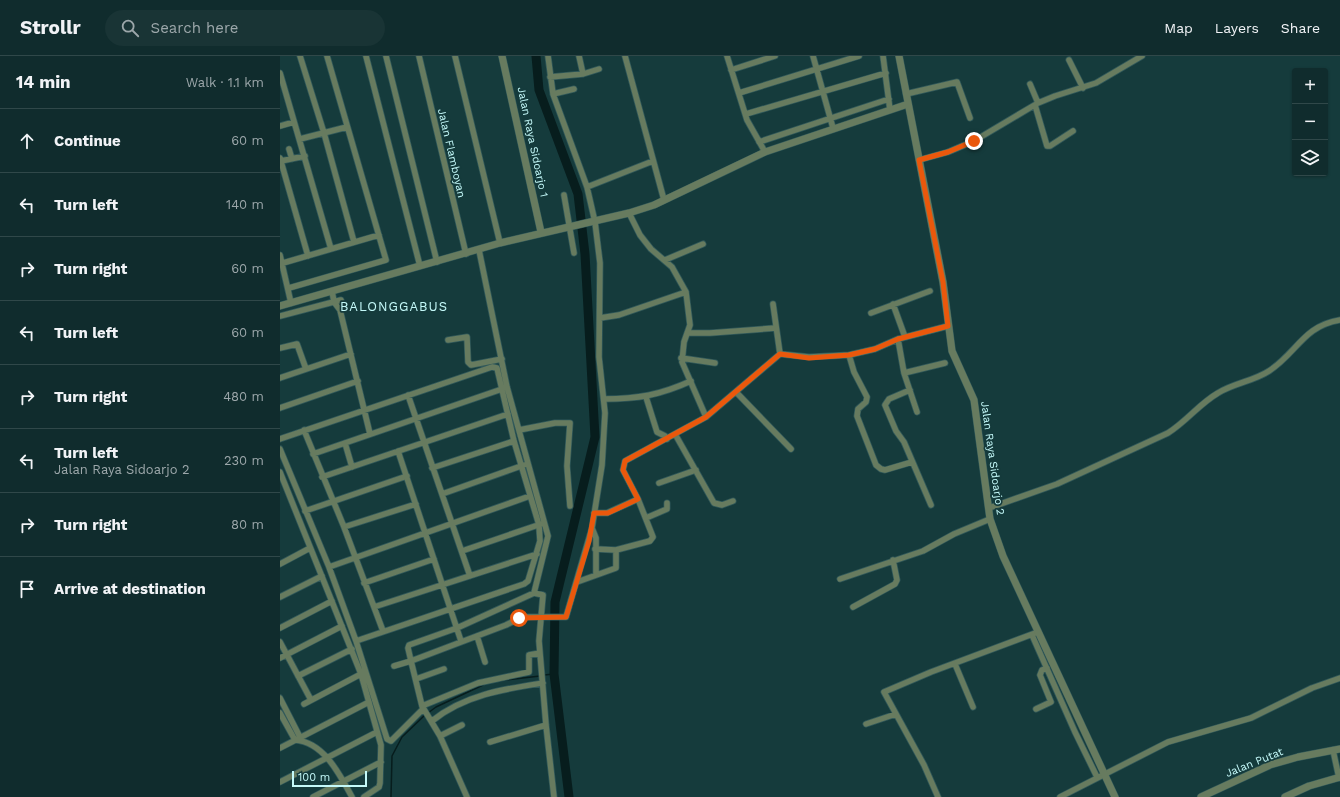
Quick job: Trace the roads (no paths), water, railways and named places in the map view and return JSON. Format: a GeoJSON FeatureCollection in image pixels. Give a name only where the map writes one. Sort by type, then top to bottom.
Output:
{"type":"FeatureCollection","features":[{"type":"Feature","properties":{"kind":"street"},"geometry":{"type":"LineString","coordinates":[[300,56],[324,133],[354,242]]}},
{"type":"Feature","properties":{"kind":"street"},"geometry":{"type":"LineString","coordinates":[[289,288],[384,262],[386,260],[327,56]]}},
{"type":"Feature","properties":{"kind":"street"},"geometry":{"type":"LineString","coordinates":[[366,56],[420,266]]}},
{"type":"Feature","properties":{"kind":"street"},"geometry":{"type":"LineString","coordinates":[[386,56],[437,262]]}},
{"type":"Feature","properties":{"kind":"street","name":"Jalan Flamboyan"},"geometry":{"type":"LineString","coordinates":[[419,56],[466,254]]}},
{"type":"Feature","properties":{"kind":"street"},"geometry":{"type":"LineString","coordinates":[[455,56],[500,243]]}},
{"type":"Feature","properties":{"kind":"street","name":"Jalan Raya Sidoarjo 1"},"geometry":{"type":"LineString","coordinates":[[502,56],[541,232]]}},
{"type":"Feature","properties":{"kind":"street"},"geometry":{"type":"LineString","coordinates":[[394,666],[506,625],[517,618],[564,618],[566,616],[577,582],[592,528],[602,465],[604,429],[604,399],[599,357],[600,263],[587,187],[553,94],[548,56]]}},
{"type":"Feature","properties":{"kind":"street"},"geometry":{"type":"LineString","coordinates":[[579,56],[583,74]]}},
{"type":"Feature","properties":{"kind":"street"},"geometry":{"type":"LineString","coordinates":[[625,56],[664,200]]}},
{"type":"Feature","properties":{"kind":"street"},"geometry":{"type":"LineString","coordinates":[[727,56],[747,120],[758,142],[766,152]]}},
{"type":"Feature","properties":{"kind":"street"},"geometry":{"type":"LineString","coordinates":[[731,70],[775,56]]}},
{"type":"Feature","properties":{"kind":"street"},"geometry":{"type":"LineString","coordinates":[[812,56],[833,128]]}},
{"type":"Feature","properties":{"kind":"street"},"geometry":{"type":"LineString","coordinates":[[739,93],[817,69],[839,59],[859,56]]}},
{"type":"Feature","properties":{"kind":"street"},"geometry":{"type":"LineString","coordinates":[[883,56],[890,110]]}},
{"type":"Feature","properties":{"kind":"street","name":"Jalan Raya Sidoarjo 2"},"geometry":{"type":"LineString","coordinates":[[899,56],[906,94],[904,105],[919,160],[943,282],[945,327],[952,351],[974,400],[989,508],[987,521],[1035,634],[1101,775],[1115,797]]}},
{"type":"Feature","properties":{"kind":"street"},"geometry":{"type":"LineString","coordinates":[[919,160],[948,152],[974,141],[1036,104],[1055,96],[1096,83],[1142,56]]}},
{"type":"Feature","properties":{"kind":"street"},"geometry":{"type":"LineString","coordinates":[[1069,60],[1083,88]]}},
{"type":"Feature","properties":{"kind":"street"},"geometry":{"type":"LineString","coordinates":[[550,78],[583,74],[599,69]]}},
{"type":"Feature","properties":{"kind":"street"},"geometry":{"type":"LineString","coordinates":[[280,73],[331,249]]}},
{"type":"Feature","properties":{"kind":"street"},"geometry":{"type":"LineString","coordinates":[[746,114],[886,73]]}},
{"type":"Feature","properties":{"kind":"street"},"geometry":{"type":"LineString","coordinates":[[906,94],[957,82],[970,118]]}},
{"type":"Feature","properties":{"kind":"street"},"geometry":{"type":"LineString","coordinates":[[1030,84],[1047,146],[1050,146],[1073,131]]}},
{"type":"Feature","properties":{"kind":"street"},"geometry":{"type":"LineString","coordinates":[[553,94],[574,89]]}},
{"type":"Feature","properties":{"kind":"street"},"geometry":{"type":"LineString","coordinates":[[758,142],[889,99]]}},
{"type":"Feature","properties":{"kind":"street"},"geometry":{"type":"LineString","coordinates":[[280,306],[541,232],[629,213],[664,200],[714,175],[766,152],[904,105]]}},
{"type":"Feature","properties":{"kind":"street"},"geometry":{"type":"LineString","coordinates":[[280,126],[294,122]]}},
{"type":"Feature","properties":{"kind":"street"},"geometry":{"type":"LineString","coordinates":[[300,139],[347,127]]}},
{"type":"Feature","properties":{"kind":"street"},"geometry":{"type":"LineString","coordinates":[[289,149],[292,159]]}},
{"type":"Feature","properties":{"kind":"street"},"geometry":{"type":"LineString","coordinates":[[305,156],[281,160],[308,256]]}},
{"type":"Feature","properties":{"kind":"street"},"geometry":{"type":"LineString","coordinates":[[587,187],[653,161]]}},
{"type":"Feature","properties":{"kind":"street"},"geometry":{"type":"LineString","coordinates":[[564,195],[574,253]]}},
{"type":"Feature","properties":{"kind":"street"},"geometry":{"type":"LineString","coordinates":[[629,213],[640,235],[651,249],[672,267],[686,292],[690,313],[688,333],[682,360],[706,417]]}},
{"type":"Feature","properties":{"kind":"street"},"geometry":{"type":"LineString","coordinates":[[282,263],[379,235]]}},
{"type":"Feature","properties":{"kind":"street"},"geometry":{"type":"LineString","coordinates":[[665,260],[703,244]]}},
{"type":"Feature","properties":{"kind":"street"},"geometry":{"type":"LineString","coordinates":[[479,250],[502,359],[508,414],[514,441],[530,496],[548,540],[534,593]]}},
{"type":"Feature","properties":{"kind":"street"},"geometry":{"type":"LineString","coordinates":[[280,255],[289,288],[291,303]]}},
{"type":"Feature","properties":{"kind":"street"},"geometry":{"type":"LineString","coordinates":[[335,290],[341,300],[340,310],[370,434]]}},
{"type":"Feature","properties":{"kind":"street"},"geometry":{"type":"LineString","coordinates":[[335,290],[334,302],[340,310]]}},
{"type":"Feature","properties":{"kind":"street"},"geometry":{"type":"LineString","coordinates":[[871,313],[930,291]]}},
{"type":"Feature","properties":{"kind":"street"},"geometry":{"type":"LineString","coordinates":[[600,318],[619,315],[686,292]]}},
{"type":"Feature","properties":{"kind":"street"},"geometry":{"type":"LineString","coordinates":[[280,316],[341,300]]}},
{"type":"Feature","properties":{"kind":"street"},"geometry":{"type":"LineString","coordinates":[[773,304],[780,354]]}},
{"type":"Feature","properties":{"kind":"street"},"geometry":{"type":"LineString","coordinates":[[893,304],[905,337]]}},
{"type":"Feature","properties":{"kind":"street"},"geometry":{"type":"LineString","coordinates":[[989,508],[1057,484],[1168,433],[1220,391],[1258,378],[1271,370],[1316,327],[1326,322],[1340,320]]}},
{"type":"Feature","properties":{"kind":"street"},"geometry":{"type":"LineString","coordinates":[[596,549],[616,550],[651,540],[653,535],[638,499],[623,470],[625,461],[706,417],[780,354],[809,358],[849,355],[875,349],[898,339],[945,327]]}},
{"type":"Feature","properties":{"kind":"street"},"geometry":{"type":"LineString","coordinates":[[688,333],[710,333],[776,328]]}},
{"type":"Feature","properties":{"kind":"street"},"geometry":{"type":"LineString","coordinates":[[448,340],[467,337],[468,362],[471,366],[502,359]]}},
{"type":"Feature","properties":{"kind":"street"},"geometry":{"type":"LineString","coordinates":[[898,339],[904,373],[917,412]]}},
{"type":"Feature","properties":{"kind":"street"},"geometry":{"type":"LineString","coordinates":[[280,348],[297,344],[306,369]]}},
{"type":"Feature","properties":{"kind":"street"},"geometry":{"type":"LineString","coordinates":[[280,378],[351,354]]}},
{"type":"Feature","properties":{"kind":"street"},"geometry":{"type":"LineString","coordinates":[[849,355],[854,372],[866,397],[866,402],[858,409],[857,416],[876,465],[884,470],[912,462]]}},
{"type":"Feature","properties":{"kind":"street"},"geometry":{"type":"LineString","coordinates":[[682,360],[716,363]]}},
{"type":"Feature","properties":{"kind":"street"},"geometry":{"type":"LineString","coordinates":[[904,373],[945,362]]}},
{"type":"Feature","properties":{"kind":"street"},"geometry":{"type":"LineString","coordinates":[[280,439],[495,366],[505,388],[519,430],[541,524],[537,554],[528,581],[524,584],[356,641]]}},
{"type":"Feature","properties":{"kind":"street"},"geometry":{"type":"LineString","coordinates":[[280,408],[358,381]]}},
{"type":"Feature","properties":{"kind":"street"},"geometry":{"type":"LineString","coordinates":[[604,399],[646,397],[667,392],[691,381]]}},
{"type":"Feature","properties":{"kind":"street"},"geometry":{"type":"LineString","coordinates":[[314,454],[505,388]]}},
{"type":"Feature","properties":{"kind":"street"},"geometry":{"type":"LineString","coordinates":[[910,390],[889,399],[885,404],[896,431],[904,442],[931,505]]}},
{"type":"Feature","properties":{"kind":"street"},"geometry":{"type":"LineString","coordinates":[[736,392],[791,449]]}},
{"type":"Feature","properties":{"kind":"street"},"geometry":{"type":"LineString","coordinates":[[408,395],[423,443],[470,576]]}},
{"type":"Feature","properties":{"kind":"street"},"geometry":{"type":"LineString","coordinates":[[646,397],[657,432],[665,436],[667,439]]}},
{"type":"Feature","properties":{"kind":"street"},"geometry":{"type":"LineString","coordinates":[[322,477],[508,414]]}},
{"type":"Feature","properties":{"kind":"street"},"geometry":{"type":"LineString","coordinates":[[519,430],[555,423],[570,423],[567,466],[570,506]]}},
{"type":"Feature","properties":{"kind":"street"},"geometry":{"type":"LineString","coordinates":[[304,430],[322,477],[334,501],[383,631]]}},
{"type":"Feature","properties":{"kind":"street"},"geometry":{"type":"LineString","coordinates":[[676,434],[714,503],[722,505],[733,501]]}},
{"type":"Feature","properties":{"kind":"street"},"geometry":{"type":"LineString","coordinates":[[432,468],[514,441]]}},
{"type":"Feature","properties":{"kind":"street"},"geometry":{"type":"LineString","coordinates":[[345,444],[352,467]]}},
{"type":"Feature","properties":{"kind":"street"},"geometry":{"type":"LineString","coordinates":[[280,449],[329,567],[356,641],[387,739],[391,741],[423,708],[478,683],[529,672],[528,655],[540,653]]}},
{"type":"Feature","properties":{"kind":"street"},"geometry":{"type":"LineString","coordinates":[[398,452],[461,641]]}},
{"type":"Feature","properties":{"kind":"street"},"geometry":{"type":"LineString","coordinates":[[442,494],[528,464]]}},
{"type":"Feature","properties":{"kind":"street"},"geometry":{"type":"LineString","coordinates":[[659,483],[696,470]]}},
{"type":"Feature","properties":{"kind":"street"},"geometry":{"type":"LineString","coordinates":[[280,472],[352,649],[361,674],[381,745],[380,783],[378,787],[364,797]]}},
{"type":"Feature","properties":{"kind":"street"},"geometry":{"type":"LineString","coordinates":[[305,511],[407,476]]}},
{"type":"Feature","properties":{"kind":"street"},"geometry":{"type":"LineString","coordinates":[[329,567],[530,496]]}},
{"type":"Feature","properties":{"kind":"street"},"geometry":{"type":"LineString","coordinates":[[594,513],[608,513],[638,499]]}},
{"type":"Feature","properties":{"kind":"street"},"geometry":{"type":"LineString","coordinates":[[646,518],[667,509],[667,503]]}},
{"type":"Feature","properties":{"kind":"street"},"geometry":{"type":"LineString","coordinates":[[344,527],[416,504]]}},
{"type":"Feature","properties":{"kind":"street"},"geometry":{"type":"LineString","coordinates":[[840,579],[893,560],[923,552],[954,534],[987,521]]}},
{"type":"Feature","properties":{"kind":"street"},"geometry":{"type":"LineString","coordinates":[[462,551],[541,524]]}},
{"type":"Feature","properties":{"kind":"street"},"geometry":{"type":"LineString","coordinates":[[592,528],[595,535],[596,574]]}},
{"type":"Feature","properties":{"kind":"street"},"geometry":{"type":"LineString","coordinates":[[280,564],[310,548]]}},
{"type":"Feature","properties":{"kind":"street"},"geometry":{"type":"LineString","coordinates":[[577,582],[617,567],[616,550]]}},
{"type":"Feature","properties":{"kind":"street"},"geometry":{"type":"LineString","coordinates":[[374,607],[537,554]]}},
{"type":"Feature","properties":{"kind":"street"},"geometry":{"type":"LineString","coordinates":[[364,583],[434,559]]}},
{"type":"Feature","properties":{"kind":"street"},"geometry":{"type":"LineString","coordinates":[[853,607],[895,584],[897,580],[893,560]]}},
{"type":"Feature","properties":{"kind":"street"},"geometry":{"type":"LineString","coordinates":[[280,597],[322,576]]}},
{"type":"Feature","properties":{"kind":"street"},"geometry":{"type":"LineString","coordinates":[[528,581],[536,582]]}},
{"type":"Feature","properties":{"kind":"street"},"geometry":{"type":"LineString","coordinates":[[467,797],[440,736],[423,708],[408,646],[457,628],[534,593],[543,595],[544,618],[540,653],[554,797]]}},
{"type":"Feature","properties":{"kind":"street"},"geometry":{"type":"LineString","coordinates":[[280,628],[332,601]]}},
{"type":"Feature","properties":{"kind":"street"},"geometry":{"type":"LineString","coordinates":[[280,658],[342,626]]}},
{"type":"Feature","properties":{"kind":"street"},"geometry":{"type":"LineString","coordinates":[[938,797],[924,765],[884,695],[884,691],[1035,634],[1047,668],[1075,732],[1101,775]]}},
{"type":"Feature","properties":{"kind":"street"},"geometry":{"type":"LineString","coordinates":[[477,636],[485,662]]}},
{"type":"Feature","properties":{"kind":"street"},"geometry":{"type":"LineString","coordinates":[[280,642],[311,700]]}},
{"type":"Feature","properties":{"kind":"street"},"geometry":{"type":"LineString","coordinates":[[298,676],[352,649]]}},
{"type":"Feature","properties":{"kind":"street"},"geometry":{"type":"LineString","coordinates":[[955,664],[973,707]]}},
{"type":"Feature","properties":{"kind":"street"},"geometry":{"type":"LineString","coordinates":[[1036,709],[1051,702],[1040,675],[1042,670],[1047,668]]}},
{"type":"Feature","properties":{"kind":"street"},"geometry":{"type":"LineString","coordinates":[[416,679],[444,669]]}},
{"type":"Feature","properties":{"kind":"street"},"geometry":{"type":"LineString","coordinates":[[304,704],[361,674]]}},
{"type":"Feature","properties":{"kind":"street"},"geometry":{"type":"LineString","coordinates":[[1060,797],[1101,775],[1110,773],[1168,742],[1251,718],[1312,688],[1340,678]]}},
{"type":"Feature","properties":{"kind":"street"},"geometry":{"type":"LineString","coordinates":[[431,721],[448,708],[482,695],[543,682]]}},
{"type":"Feature","properties":{"kind":"street"},"geometry":{"type":"LineString","coordinates":[[280,698],[301,739],[334,763],[352,797]]}},
{"type":"Feature","properties":{"kind":"street"},"geometry":{"type":"LineString","coordinates":[[280,748],[295,740],[301,739],[369,702]]}},
{"type":"Feature","properties":{"kind":"street"},"geometry":{"type":"LineString","coordinates":[[280,713],[295,740]]}},
{"type":"Feature","properties":{"kind":"street"},"geometry":{"type":"LineString","coordinates":[[866,724],[896,714]]}},
{"type":"Feature","properties":{"kind":"street"},"geometry":{"type":"LineString","coordinates":[[440,736],[462,725]]}},
{"type":"Feature","properties":{"kind":"street"},"geometry":{"type":"LineString","coordinates":[[490,742],[546,725]]}},
{"type":"Feature","properties":{"kind":"street"},"geometry":{"type":"LineString","coordinates":[[280,782],[377,732]]}},
{"type":"Feature","properties":{"kind":"street"},"geometry":{"type":"LineString","coordinates":[[1285,797],[1309,786],[1340,778],[1335,752]]}},
{"type":"Feature","properties":{"kind":"street","name":"Jalan Putat"},"geometry":{"type":"LineString","coordinates":[[1202,797],[1270,765],[1298,757],[1335,752]]}},
{"type":"Feature","properties":{"kind":"street"},"geometry":{"type":"LineString","coordinates":[[313,797],[381,762]]}},
{"type":"Feature","properties":{"kind":"waterway"},"geometry":{"type":"LineString","coordinates":[[536,56],[539,90],[578,194],[585,254],[595,437],[555,602],[554,674],[569,797]]}},
{"type":"Feature","properties":{"kind":"waterway"},"geometry":{"type":"LineString","coordinates":[[544,675],[554,674]]}},
{"type":"Feature","properties":{"kind":"waterway"},"geometry":{"type":"LineString","coordinates":[[498,681],[540,676]]}},
{"type":"Feature","properties":{"kind":"waterway"},"geometry":{"type":"LineString","coordinates":[[428,713],[436,707],[483,685]]}},
{"type":"Feature","properties":{"kind":"waterway"},"geometry":{"type":"LineString","coordinates":[[391,797],[392,756],[402,737],[425,715]]}},
{"type":"Feature","properties":{"kind":"district","name":"BALONGGABUS"},"geometry":{"type":"Point","coordinates":[394,306]}}]}
